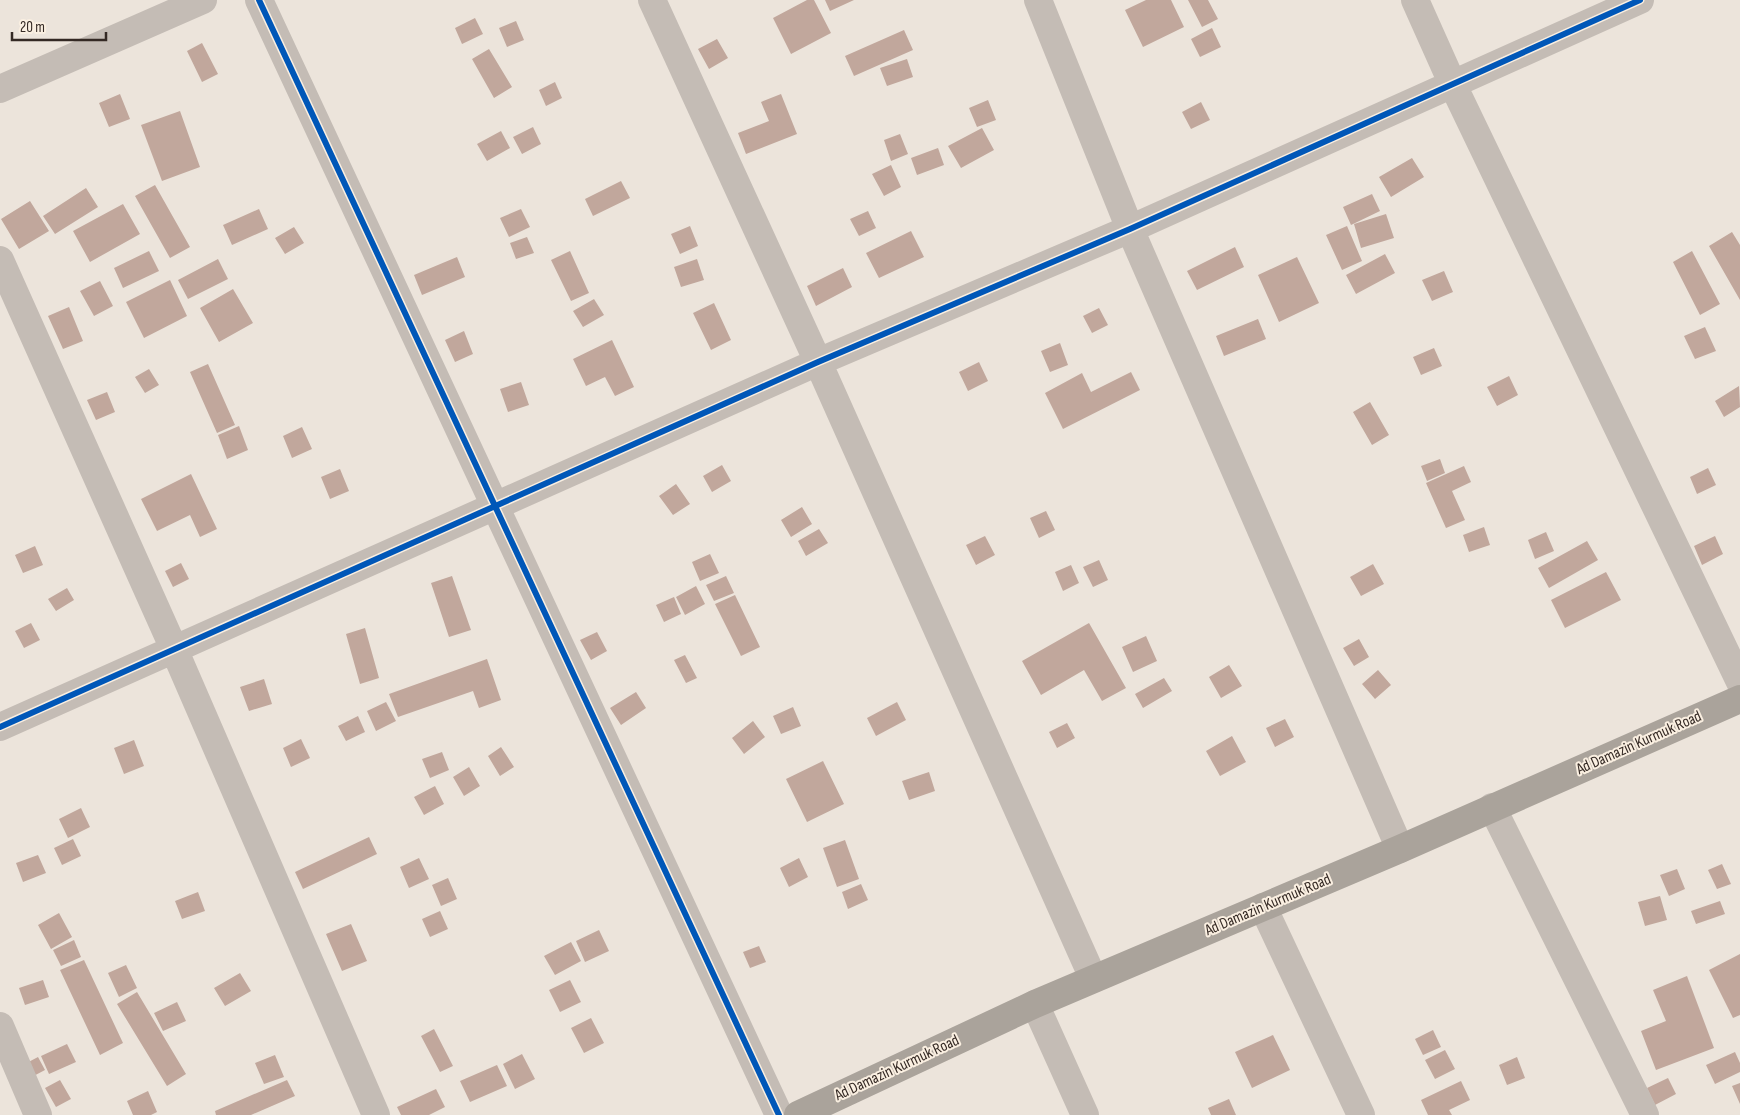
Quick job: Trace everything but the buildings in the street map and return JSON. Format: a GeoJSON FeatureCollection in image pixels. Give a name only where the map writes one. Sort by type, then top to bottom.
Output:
{"type":"FeatureCollection","features":[{"type":"Feature","properties":{"kind":"highway","name":"Ad Damazin Kurmuk Road"},"geometry":{"type":"LineString","coordinates":[[798,1115],[1093,978],[1400,849],[1740,699]]}},
{"type":"Feature","properties":{"kind":"street"},"geometry":{"type":"LineString","coordinates":[[0,89],[203,0]]}},
{"type":"Feature","properties":{"kind":"street"},"geometry":{"type":"LineString","coordinates":[[259,0],[779,1115]]}},
{"type":"Feature","properties":{"kind":"street"},"geometry":{"type":"LineString","coordinates":[[652,0],[818,362],[1093,978]]}},
{"type":"Feature","properties":{"kind":"street"},"geometry":{"type":"LineString","coordinates":[[1038,0],[1130,229],[1400,849]]}},
{"type":"Feature","properties":{"kind":"street"},"geometry":{"type":"LineString","coordinates":[[1415,0],[1453,85],[1740,682]]}},
{"type":"Feature","properties":{"kind":"street"},"geometry":{"type":"LineString","coordinates":[[0,727],[818,362],[1130,229],[1640,0]]}},
{"type":"Feature","properties":{"kind":"street"},"geometry":{"type":"LineString","coordinates":[[0,260],[174,649],[376,1115]]}},
{"type":"Feature","properties":{"kind":"street"},"geometry":{"type":"LineString","coordinates":[[1492,808],[1645,1115]]}},
{"type":"Feature","properties":{"kind":"street"},"geometry":{"type":"LineString","coordinates":[[1262,907],[1361,1115]]}},
{"type":"Feature","properties":{"kind":"street"},"geometry":{"type":"LineString","coordinates":[[1035,1004],[1085,1115]]}},
{"type":"Feature","properties":{"kind":"street"},"geometry":{"type":"LineString","coordinates":[[0,1026],[38,1115]]}},
{"type":"Feature","properties":{"kind":"cycle path"},"geometry":{"type":"LineString","coordinates":[[259,0],[779,1115]]}},
{"type":"Feature","properties":{"kind":"cycle path"},"geometry":{"type":"LineString","coordinates":[[0,727],[818,362],[1130,229],[1640,0]]}}]}
